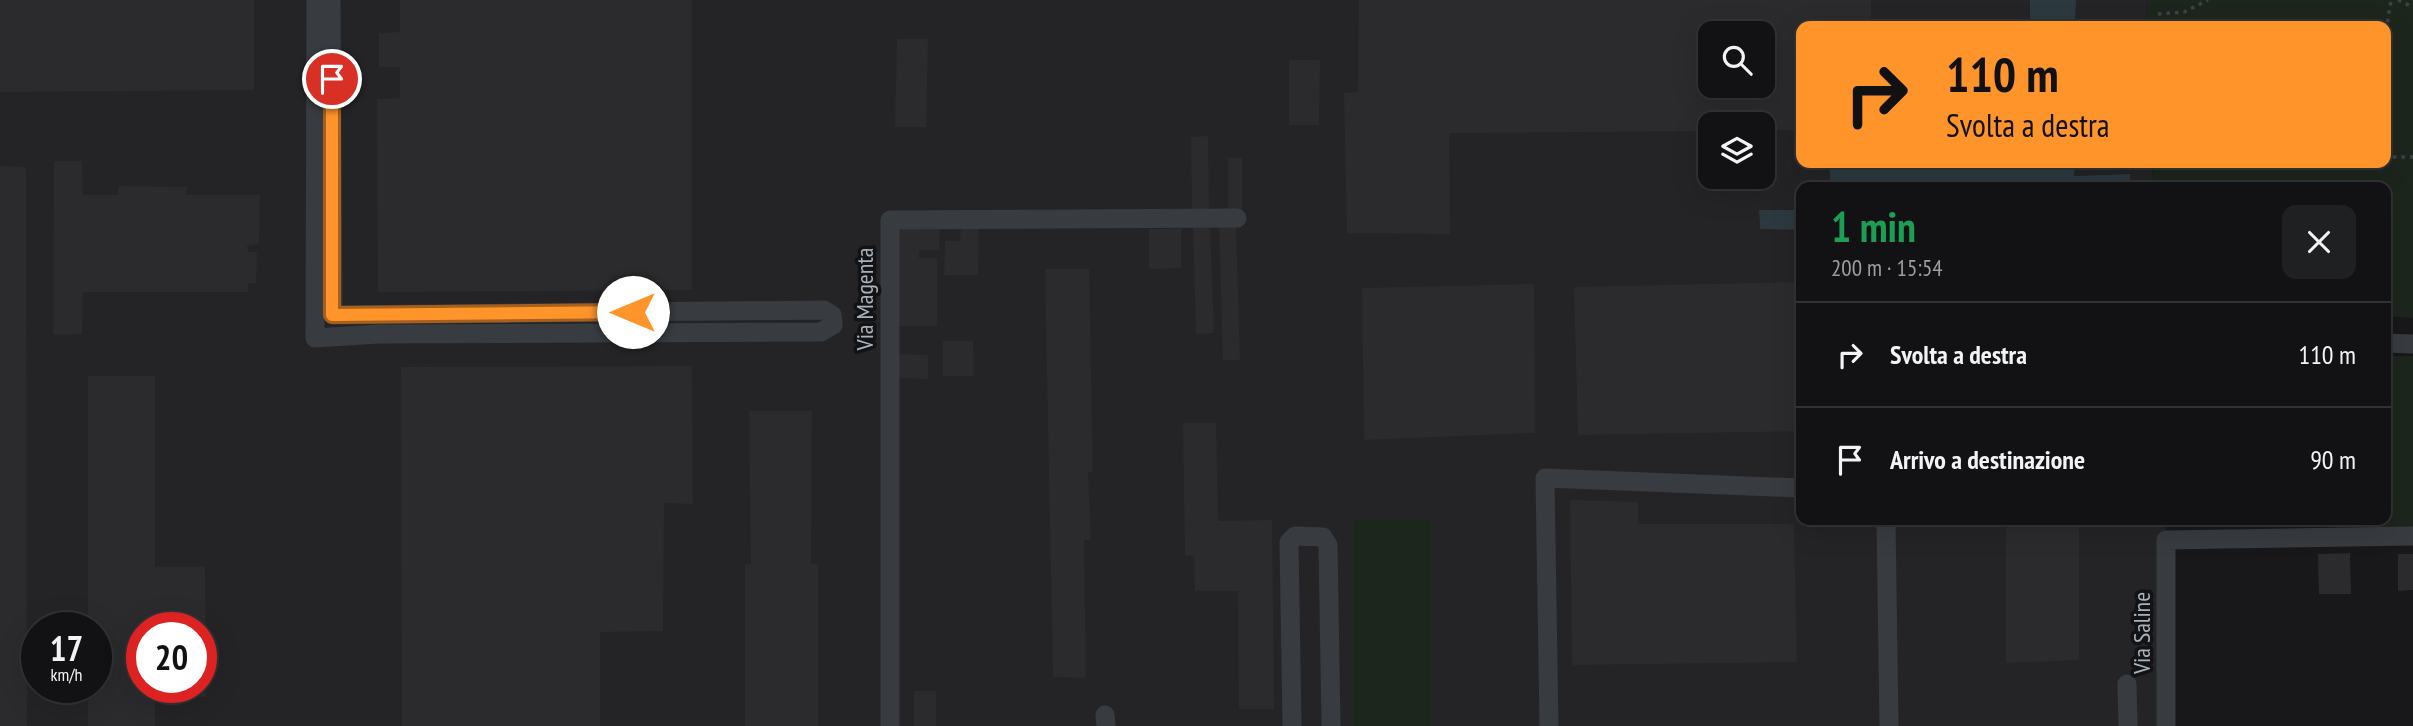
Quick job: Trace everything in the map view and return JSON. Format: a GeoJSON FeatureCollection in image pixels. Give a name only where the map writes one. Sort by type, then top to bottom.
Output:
{"type":"FeatureCollection","features":[{"type":"Feature","properties":{"kind":"street"},"geometry":{"type":"LineString","coordinates":[[316,0],[315,338],[393,334],[821,332],[833,325],[832,315],[824,310],[332,315],[331,0]]}},
{"type":"Feature","properties":{"kind":"street","name":"Via Magenta"},"geometry":{"type":"LineString","coordinates":[[890,726],[890,220],[1237,218]]}},
{"type":"Feature","properties":{"kind":"street"},"geometry":{"type":"LineString","coordinates":[[2391,343],[2413,344]]}},
{"type":"Feature","properties":{"kind":"street"},"geometry":{"type":"LineString","coordinates":[[1549,726],[1545,478],[1796,488]]}},
{"type":"Feature","properties":{"kind":"street"},"geometry":{"type":"LineString","coordinates":[[1886,525],[1889,726]]}},
{"type":"Feature","properties":{"kind":"street"},"geometry":{"type":"LineString","coordinates":[[2364,528],[2413,536]]}},
{"type":"Feature","properties":{"kind":"street","name":"Via Saline"},"geometry":{"type":"LineString","coordinates":[[2166,726],[2166,540],[2364,528]]}},
{"type":"Feature","properties":{"kind":"street"},"geometry":{"type":"LineString","coordinates":[[1292,726],[1289,542],[1295,536],[1323,537],[1328,545],[1331,726]]}},
{"type":"Feature","properties":{"kind":"street"},"geometry":{"type":"LineString","coordinates":[[2127,684],[2128,726]]}},
{"type":"Feature","properties":{"kind":"path"},"geometry":{"type":"LineString","coordinates":[[2158,13],[2184,12],[2208,0]]}},
{"type":"Feature","properties":{"kind":"path"},"geometry":{"type":"LineString","coordinates":[[2388,21],[2391,0]]}},
{"type":"Feature","properties":{"kind":"path"},"geometry":{"type":"LineString","coordinates":[[2398,0],[2413,7]]}},
{"type":"Feature","properties":{"kind":"path"},"geometry":{"type":"LineString","coordinates":[[2391,156],[2413,157]]}},
{"type":"Feature","properties":{"kind":"shaded area"},"geometry":{"type":"Polygon","coordinates":[[[0,0],[2030,0],[2030,21],[1796,21],[1796,168],[1830,168],[1830,182],[1796,182],[1796,210],[1759,211],[1760,229],[1796,230],[1796,525],[2166,525],[2174,726],[0,726],[0,0]]]}},
{"type":"Feature","properties":{"kind":"shaded area"},"geometry":{"type":"Polygon","coordinates":[[[2030,0],[2076,0],[2075,21],[2030,21],[2030,0]]]}},
{"type":"Feature","properties":{"kind":"shaded area"},"geometry":{"type":"Polygon","coordinates":[[[2076,0],[2146,0],[2147,21],[2075,21],[2076,0]]]}},
{"type":"Feature","properties":{"kind":"shaded area"},"geometry":{"type":"Polygon","coordinates":[[[2146,0],[2413,0],[2413,318],[2391,316],[2391,182],[2153,182],[2152,168],[2391,168],[2391,21],[2147,21],[2146,0]]]}},
{"type":"Feature","properties":{"kind":"shaded area"},"geometry":{"type":"Polygon","coordinates":[[[1830,168],[2074,168],[2074,176],[2130,174],[2130,182],[1830,182],[1830,168]]]}},
{"type":"Feature","properties":{"kind":"shaded area"},"geometry":{"type":"Polygon","coordinates":[[[2074,168],[2152,168],[2153,182],[2130,182],[2129,174],[2074,176],[2074,168]]]}},
{"type":"Feature","properties":{"kind":"shaded area"},"geometry":{"type":"Polygon","coordinates":[[[1759,210],[1796,210],[1796,230],[1760,229],[1759,210]]]}},
{"type":"Feature","properties":{"kind":"shaded area"},"geometry":{"type":"Polygon","coordinates":[[[2391,356],[2413,356],[2413,532],[2373,531],[2373,525],[2391,525],[2391,356]]]}},
{"type":"Feature","properties":{"kind":"shaded area"},"geometry":{"type":"Polygon","coordinates":[[[1353,519],[1430,519],[1430,726],[1353,726],[1353,519]]]}},
{"type":"Feature","properties":{"kind":"building"},"geometry":{"type":"Polygon","coordinates":[[[0,0],[254,0],[254,90],[0,92],[0,0]]]}},
{"type":"Feature","properties":{"kind":"building"},"geometry":{"type":"Polygon","coordinates":[[[400,0],[692,0],[692,290],[378,292],[377,99],[400,98],[400,67],[379,67],[379,33],[400,32],[400,0]]]}},
{"type":"Feature","properties":{"kind":"building"},"geometry":{"type":"Polygon","coordinates":[[[1359,0],[1871,0],[1871,21],[1796,21],[1796,130],[1775,130],[1775,112],[1698,112],[1698,131],[1449,133],[1450,234],[1347,233],[1344,93],[1358,92],[1359,0]]]}},
{"type":"Feature","properties":{"kind":"building"},"geometry":{"type":"Polygon","coordinates":[[[897,39],[928,39],[926,127],[895,127],[897,39]]]}},
{"type":"Feature","properties":{"kind":"building"},"geometry":{"type":"Polygon","coordinates":[[[1289,60],[1320,60],[1319,125],[1289,125],[1289,60]]]}},
{"type":"Feature","properties":{"kind":"building"},"geometry":{"type":"Polygon","coordinates":[[[1208,136],[1209,212],[1192,212],[1191,137],[1208,136]]]}},
{"type":"Feature","properties":{"kind":"building"},"geometry":{"type":"Polygon","coordinates":[[[1228,158],[1242,158],[1242,212],[1228,213],[1228,158]]]}},
{"type":"Feature","properties":{"kind":"building"},"geometry":{"type":"Polygon","coordinates":[[[54,161],[82,161],[83,195],[118,195],[119,186],[187,187],[186,195],[260,195],[259,244],[247,246],[248,252],[257,252],[256,283],[248,284],[248,292],[83,292],[82,334],[53,335],[54,161]]]}},
{"type":"Feature","properties":{"kind":"building"},"geometry":{"type":"Polygon","coordinates":[[[0,166],[26,167],[27,612],[21,612],[21,703],[27,703],[27,726],[0,726],[0,166]]]}},
{"type":"Feature","properties":{"kind":"building"},"geometry":{"type":"Polygon","coordinates":[[[895,226],[940,228],[939,250],[919,250],[919,258],[937,258],[937,326],[896,326],[895,226]]]}},
{"type":"Feature","properties":{"kind":"building"},"geometry":{"type":"Polygon","coordinates":[[[1210,226],[1214,333],[1196,334],[1193,227],[1210,226]]]}},
{"type":"Feature","properties":{"kind":"building"},"geometry":{"type":"Polygon","coordinates":[[[1219,226],[1236,226],[1240,360],[1223,360],[1219,226]]]}},
{"type":"Feature","properties":{"kind":"building"},"geometry":{"type":"Polygon","coordinates":[[[961,227],[979,227],[978,275],[944,275],[945,241],[960,241],[961,227]]]}},
{"type":"Feature","properties":{"kind":"building"},"geometry":{"type":"Polygon","coordinates":[[[1149,229],[1181,229],[1181,268],[1149,269],[1149,229]]]}},
{"type":"Feature","properties":{"kind":"building"},"geometry":{"type":"Polygon","coordinates":[[[1045,269],[1089,269],[1093,472],[1088,472],[1091,540],[1084,540],[1086,678],[1053,677],[1045,269]]]}},
{"type":"Feature","properties":{"kind":"building"},"geometry":{"type":"Polygon","coordinates":[[[1796,282],[1796,431],[1578,435],[1574,287],[1796,282]]]}},
{"type":"Feature","properties":{"kind":"building"},"geometry":{"type":"Polygon","coordinates":[[[1534,284],[1535,433],[1364,440],[1362,288],[1534,284]]]}},
{"type":"Feature","properties":{"kind":"building"},"geometry":{"type":"Polygon","coordinates":[[[943,341],[973,341],[974,376],[943,376],[943,341]]]}},
{"type":"Feature","properties":{"kind":"building"},"geometry":{"type":"Polygon","coordinates":[[[896,354],[928,355],[928,379],[896,378],[896,354]]]}},
{"type":"Feature","properties":{"kind":"building"},"geometry":{"type":"Polygon","coordinates":[[[692,366],[693,504],[664,503],[663,631],[600,632],[600,726],[402,726],[401,367],[692,366]]]}},
{"type":"Feature","properties":{"kind":"building"},"geometry":{"type":"Polygon","coordinates":[[[88,376],[155,376],[155,567],[205,567],[205,612],[126,612],[126,703],[155,703],[155,726],[88,726],[88,703],[112,703],[112,612],[88,612],[88,376]]]}},
{"type":"Feature","properties":{"kind":"building"},"geometry":{"type":"Polygon","coordinates":[[[749,411],[812,411],[811,564],[818,564],[818,726],[745,726],[745,564],[751,564],[749,411]]]}},
{"type":"Feature","properties":{"kind":"building"},"geometry":{"type":"Polygon","coordinates":[[[1183,423],[1216,423],[1218,521],[1272,520],[1274,709],[1239,709],[1238,591],[1195,591],[1194,555],[1185,556],[1183,423]]]}},
{"type":"Feature","properties":{"kind":"building"},"geometry":{"type":"Polygon","coordinates":[[[1570,500],[1638,502],[1638,524],[1794,524],[1797,662],[1572,665],[1570,500]]]}},
{"type":"Feature","properties":{"kind":"building"},"geometry":{"type":"Polygon","coordinates":[[[2006,525],[2079,525],[2079,660],[2006,663],[2006,525]]]}},
{"type":"Feature","properties":{"kind":"building"},"geometry":{"type":"Polygon","coordinates":[[[2350,553],[2351,594],[2319,594],[2318,554],[2350,553]]]}},
{"type":"Feature","properties":{"kind":"building"},"geometry":{"type":"Polygon","coordinates":[[[2398,554],[2413,554],[2413,590],[2398,591],[2398,554]]]}},
{"type":"Feature","properties":{"kind":"building"},"geometry":{"type":"Polygon","coordinates":[[[914,691],[936,691],[936,726],[914,726],[914,691]]]}},
{"type":"Feature","properties":{"kind":"route"},"geometry":{"type":"LineString","coordinates":[[332,79],[332,315],[633,312]]}}]}
